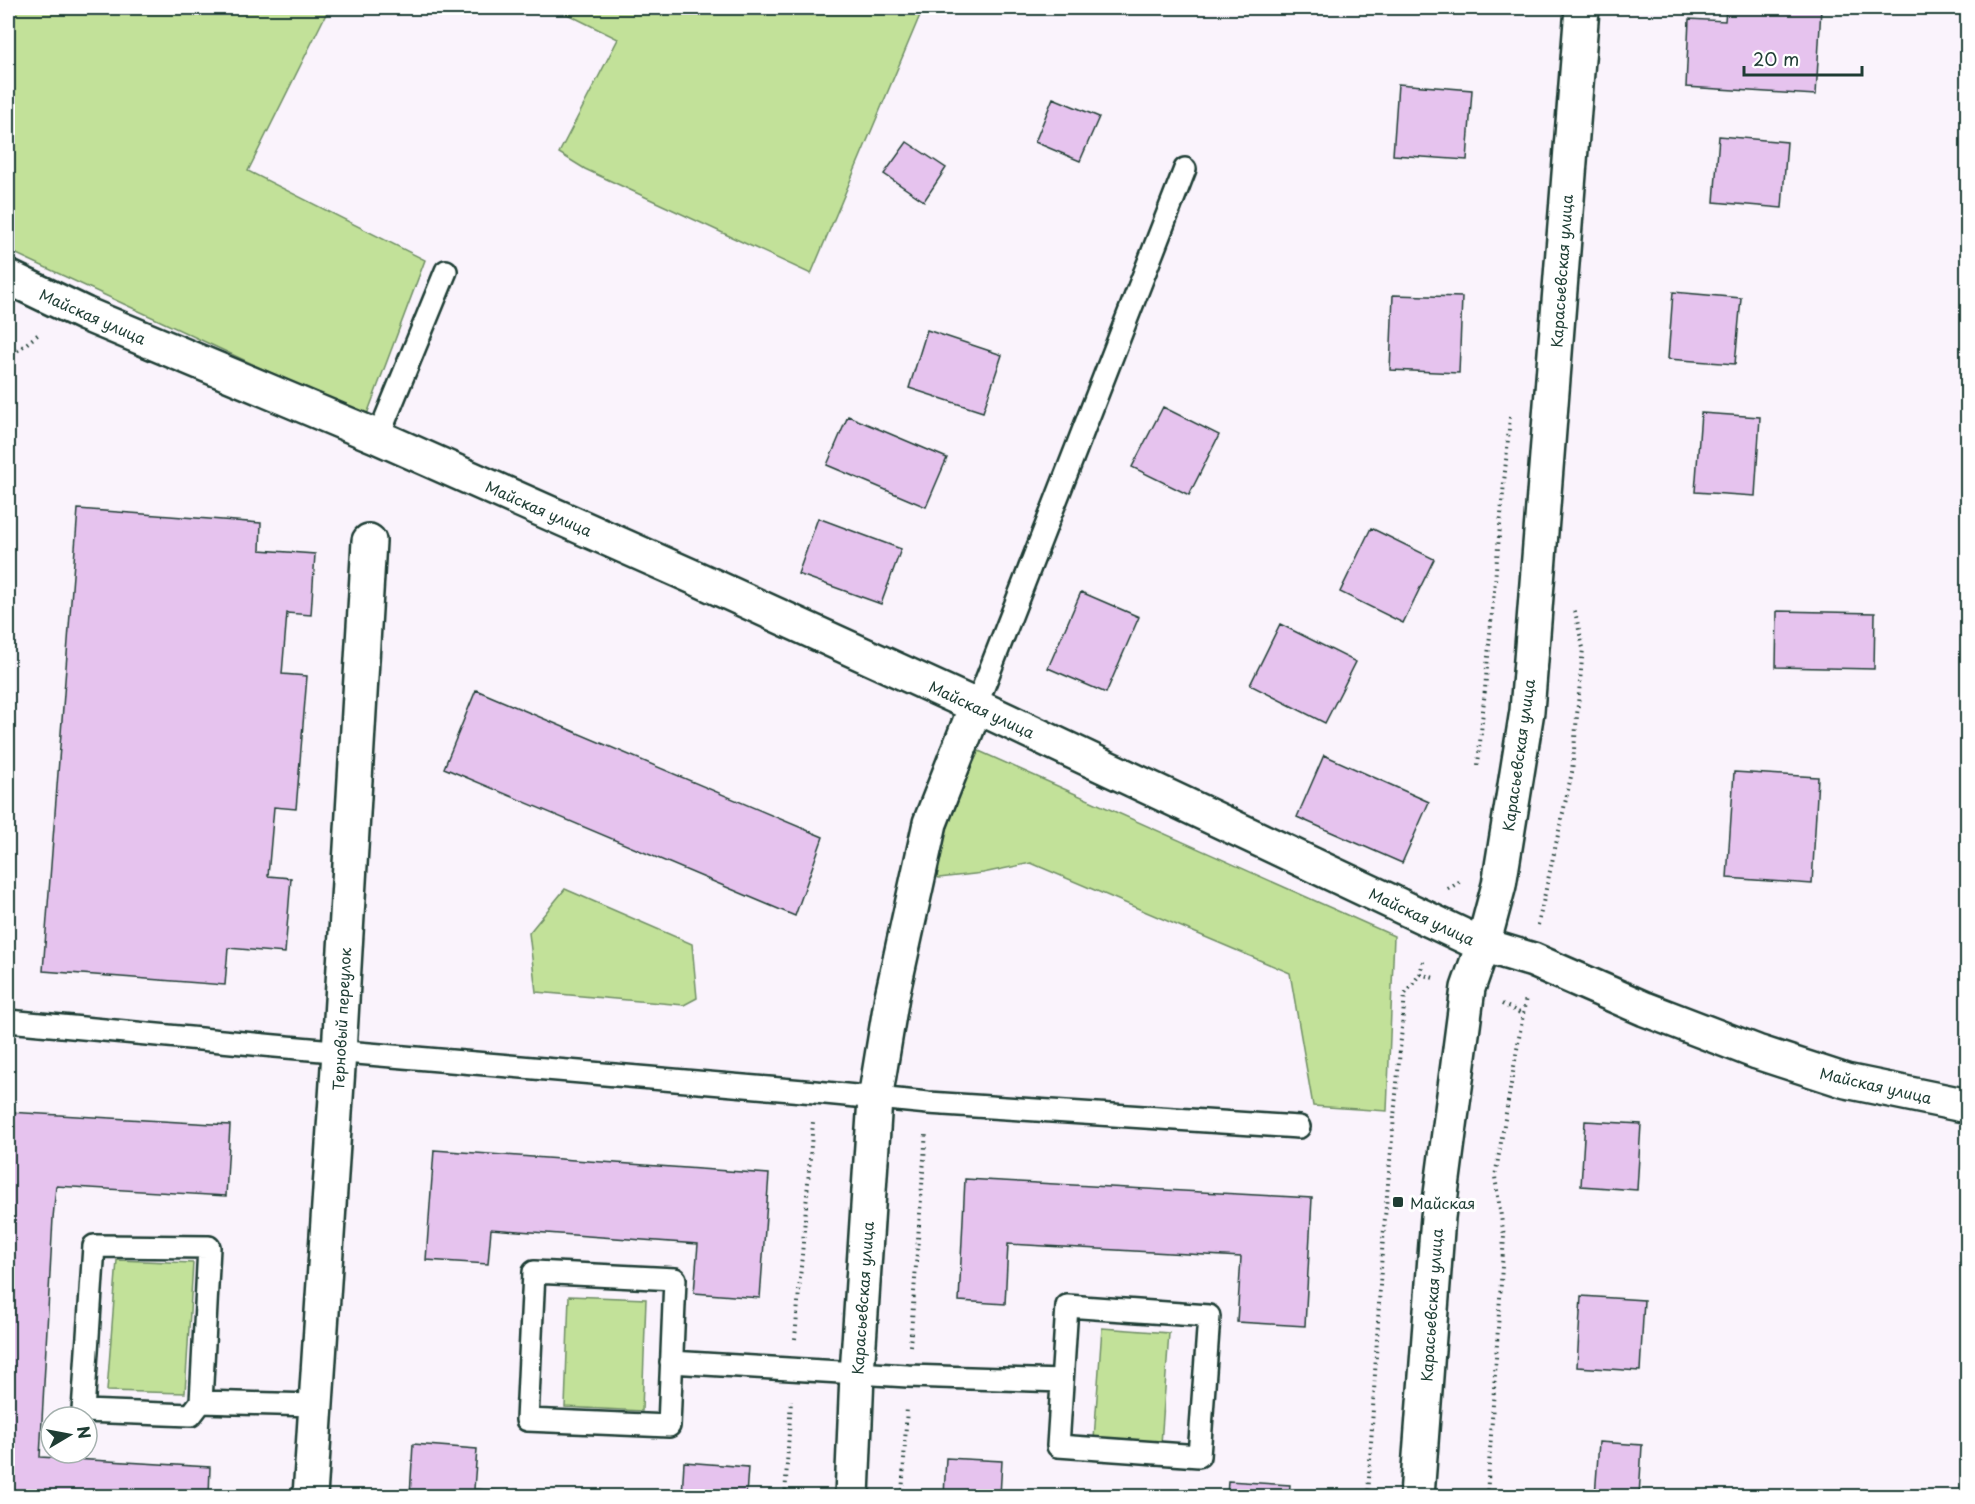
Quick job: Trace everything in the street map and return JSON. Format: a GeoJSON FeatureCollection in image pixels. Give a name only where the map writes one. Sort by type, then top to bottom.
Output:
{"type":"FeatureCollection","features":[{"type":"Feature","properties":{"kind":"street","name":"Карасьевская улица"},"geometry":{"type":"LineString","coordinates":[[1417,1497],[1438,1217],[1468,988],[1483,945],[1498,885],[1527,711],[1582,8]]}},
{"type":"Feature","properties":{"kind":"street","name":"Майская улица"},"geometry":{"type":"LineString","coordinates":[[8,277],[85,314],[378,437],[698,579],[976,706],[1483,945],[1533,960],[1645,1009],[1768,1056],[1846,1081],[1968,1106]]}},
{"type":"Feature","properties":{"kind":"street","name":"Терновый переулок"},"geometry":{"type":"LineString","coordinates":[[310,1497],[369,541]]}},
{"type":"Feature","properties":{"kind":"street","name":"Карасьевская улица"},"geometry":{"type":"LineString","coordinates":[[852,1497],[857,1374],[875,1099],[892,996],[930,823],[976,706]]}},
{"type":"Feature","properties":{"kind":"lane"},"geometry":{"type":"LineString","coordinates":[[976,706],[1185,169]]}},
{"type":"Feature","properties":{"kind":"lane"},"geometry":{"type":"LineString","coordinates":[[378,437],[446,271]]}},
{"type":"Feature","properties":{"kind":"lane"},"geometry":{"type":"LineString","coordinates":[[8,1021],[875,1099],[1299,1127]]}},
{"type":"Feature","properties":{"kind":"lane"},"geometry":{"type":"LineString","coordinates":[[94,1246],[208,1247],[201,1402],[191,1415],[83,1411],[94,1246]]}},
{"type":"Feature","properties":{"kind":"lane"},"geometry":{"type":"LineString","coordinates":[[534,1272],[675,1279],[671,1362],[669,1426],[527,1420],[534,1272]]}},
{"type":"Feature","properties":{"kind":"lane"},"geometry":{"type":"LineString","coordinates":[[1067,1306],[1209,1316],[1199,1456],[1058,1446],[1062,1381],[1067,1306]]}},
{"type":"Feature","properties":{"kind":"lane"},"geometry":{"type":"LineString","coordinates":[[671,1362],[857,1374],[1062,1381]]}},
{"type":"Feature","properties":{"kind":"lane"},"geometry":{"type":"LineString","coordinates":[[201,1402],[315,1405]]}},
{"type":"Feature","properties":{"kind":"path"},"geometry":{"type":"LineString","coordinates":[[1477,769],[1510,412]]}},
{"type":"Feature","properties":{"kind":"path"},"geometry":{"type":"LineString","coordinates":[[1368,1497],[1382,1251],[1405,994],[1420,974],[1438,895],[1468,876]]}},
{"type":"Feature","properties":{"kind":"path"},"geometry":{"type":"LineString","coordinates":[[785,1497],[815,1092]]}},
{"type":"Feature","properties":{"kind":"path"},"geometry":{"type":"LineString","coordinates":[[902,1497],[908,1376],[928,1103]]}},
{"type":"Feature","properties":{"kind":"green space"},"geometry":{"type":"Polygon","coordinates":[[[8,8],[329,8],[248,171],[425,260],[366,417],[8,250],[8,8]]]}},
{"type":"Feature","properties":{"kind":"green space"},"geometry":{"type":"Polygon","coordinates":[[[555,8],[923,8],[811,274],[585,169],[559,153],[618,39],[555,8]]]}},
{"type":"Feature","properties":{"kind":"green space"},"geometry":{"type":"Polygon","coordinates":[[[979,751],[1394,936],[1387,1111],[1313,1106],[1290,973],[1031,863],[983,873],[939,878],[935,875],[953,812],[979,751]]]}},
{"type":"Feature","properties":{"kind":"green space"},"geometry":{"type":"Polygon","coordinates":[[[565,889],[692,944],[697,998],[684,1005],[536,992],[529,933],[565,889]]]}},
{"type":"Feature","properties":{"kind":"green space"},"geometry":{"type":"Polygon","coordinates":[[[117,1260],[193,1263],[185,1393],[107,1391],[117,1260]]]}},
{"type":"Feature","properties":{"kind":"green space"},"geometry":{"type":"Polygon","coordinates":[[[569,1296],[646,1299],[642,1411],[565,1407],[569,1296]]]}},
{"type":"Feature","properties":{"kind":"green space"},"geometry":{"type":"Polygon","coordinates":[[[1102,1328],[1169,1333],[1161,1444],[1094,1439],[1102,1328]]]}},
{"type":"Feature","properties":{"kind":"building"},"geometry":{"type":"Polygon","coordinates":[[[1726,8],[1821,8],[1816,95],[1686,87],[1689,19],[1725,21],[1726,8]]]}},
{"type":"Feature","properties":{"kind":"building"},"geometry":{"type":"Polygon","coordinates":[[[1398,84],[1472,90],[1467,160],[1393,155],[1398,84]]]}},
{"type":"Feature","properties":{"kind":"building"},"geometry":{"type":"Polygon","coordinates":[[[1053,98],[1099,117],[1080,161],[1035,142],[1053,98]]]}},
{"type":"Feature","properties":{"kind":"building"},"geometry":{"type":"Polygon","coordinates":[[[1719,136],[1787,142],[1782,208],[1714,202],[1719,136]]]}},
{"type":"Feature","properties":{"kind":"building"},"geometry":{"type":"Polygon","coordinates":[[[907,142],[946,168],[924,201],[884,174],[907,142]]]}},
{"type":"Feature","properties":{"kind":"building"},"geometry":{"type":"Polygon","coordinates":[[[1673,292],[1741,298],[1735,364],[1668,359],[1673,292]]]}},
{"type":"Feature","properties":{"kind":"building"},"geometry":{"type":"Polygon","coordinates":[[[1393,295],[1462,297],[1459,373],[1390,370],[1393,295]]]}},
{"type":"Feature","properties":{"kind":"building"},"geometry":{"type":"Polygon","coordinates":[[[927,330],[1002,355],[983,412],[909,388],[927,330]]]}},
{"type":"Feature","properties":{"kind":"building"},"geometry":{"type":"Polygon","coordinates":[[[1163,407],[1219,435],[1189,495],[1132,467],[1163,407]]]}},
{"type":"Feature","properties":{"kind":"building"},"geometry":{"type":"Polygon","coordinates":[[[1701,413],[1760,417],[1755,496],[1695,492],[1701,413]]]}},
{"type":"Feature","properties":{"kind":"building"},"geometry":{"type":"Polygon","coordinates":[[[848,416],[947,458],[926,507],[827,465],[848,416]]]}},
{"type":"Feature","properties":{"kind":"building"},"geometry":{"type":"Polygon","coordinates":[[[78,509],[261,523],[260,550],[315,554],[311,615],[287,613],[282,674],[307,676],[296,809],[274,807],[268,876],[291,878],[285,953],[228,948],[225,985],[43,971],[78,509]]]}},
{"type":"Feature","properties":{"kind":"building"},"geometry":{"type":"Polygon","coordinates":[[[818,518],[901,549],[881,604],[798,574],[818,518]]]}},
{"type":"Feature","properties":{"kind":"building"},"geometry":{"type":"Polygon","coordinates":[[[1371,528],[1434,559],[1403,623],[1340,592],[1371,528]]]}},
{"type":"Feature","properties":{"kind":"building"},"geometry":{"type":"Polygon","coordinates":[[[1081,592],[1139,617],[1106,693],[1048,668],[1081,592]]]}},
{"type":"Feature","properties":{"kind":"building"},"geometry":{"type":"Polygon","coordinates":[[[1777,611],[1875,613],[1874,669],[1776,667],[1777,611]]]}},
{"type":"Feature","properties":{"kind":"building"},"geometry":{"type":"Polygon","coordinates":[[[1280,624],[1356,662],[1325,723],[1250,685],[1280,624]]]}},
{"type":"Feature","properties":{"kind":"building"},"geometry":{"type":"Polygon","coordinates":[[[476,690],[823,837],[795,916],[444,768],[476,690]]]}},
{"type":"Feature","properties":{"kind":"building"},"geometry":{"type":"Polygon","coordinates":[[[1324,755],[1429,802],[1402,863],[1297,817],[1324,755]]]}},
{"type":"Feature","properties":{"kind":"building"},"geometry":{"type":"Polygon","coordinates":[[[1734,772],[1818,777],[1812,884],[1727,878],[1734,772]]]}},
{"type":"Feature","properties":{"kind":"building"},"geometry":{"type":"Polygon","coordinates":[[[8,1112],[230,1125],[226,1196],[56,1186],[43,1405],[39,1405],[39,1465],[99,1465],[99,1460],[210,1467],[209,1496],[8,1496],[8,1112]]]}},
{"type":"Feature","properties":{"kind":"building"},"geometry":{"type":"Polygon","coordinates":[[[1585,1121],[1641,1124],[1637,1190],[1581,1186],[1585,1121]]]}},
{"type":"Feature","properties":{"kind":"building"},"geometry":{"type":"Polygon","coordinates":[[[434,1150],[769,1174],[760,1298],[694,1293],[698,1244],[491,1229],[488,1264],[426,1260],[434,1150]]]}},
{"type":"Feature","properties":{"kind":"building"},"geometry":{"type":"Polygon","coordinates":[[[965,1179],[1312,1198],[1305,1326],[1237,1322],[1241,1257],[1008,1244],[1005,1304],[959,1301],[965,1179]]]}},
{"type":"Feature","properties":{"kind":"building"},"geometry":{"type":"Polygon","coordinates":[[[1581,1296],[1644,1300],[1640,1371],[1577,1367],[1581,1296]]]}},
{"type":"Feature","properties":{"kind":"building"},"geometry":{"type":"Polygon","coordinates":[[[1599,1442],[1642,1445],[1639,1496],[1595,1496],[1599,1442]]]}},
{"type":"Feature","properties":{"kind":"building"},"geometry":{"type":"Polygon","coordinates":[[[413,1444],[477,1449],[474,1489],[568,1496],[410,1496],[413,1444]]]}},
{"type":"Feature","properties":{"kind":"building"},"geometry":{"type":"Polygon","coordinates":[[[946,1458],[1002,1461],[1000,1496],[944,1496],[946,1458]]]}},
{"type":"Feature","properties":{"kind":"building"},"geometry":{"type":"Polygon","coordinates":[[[684,1462],[748,1467],[746,1496],[682,1496],[684,1462]]]}},
{"type":"Feature","properties":{"kind":"building"},"geometry":{"type":"Polygon","coordinates":[[[1228,1481],[1290,1485],[1289,1496],[1227,1496],[1228,1481]]]}},
{"type":"Feature","properties":{"kind":"place","name":"Майская"},"geometry":{"type":"Point","coordinates":[1398,1202]}}]}
